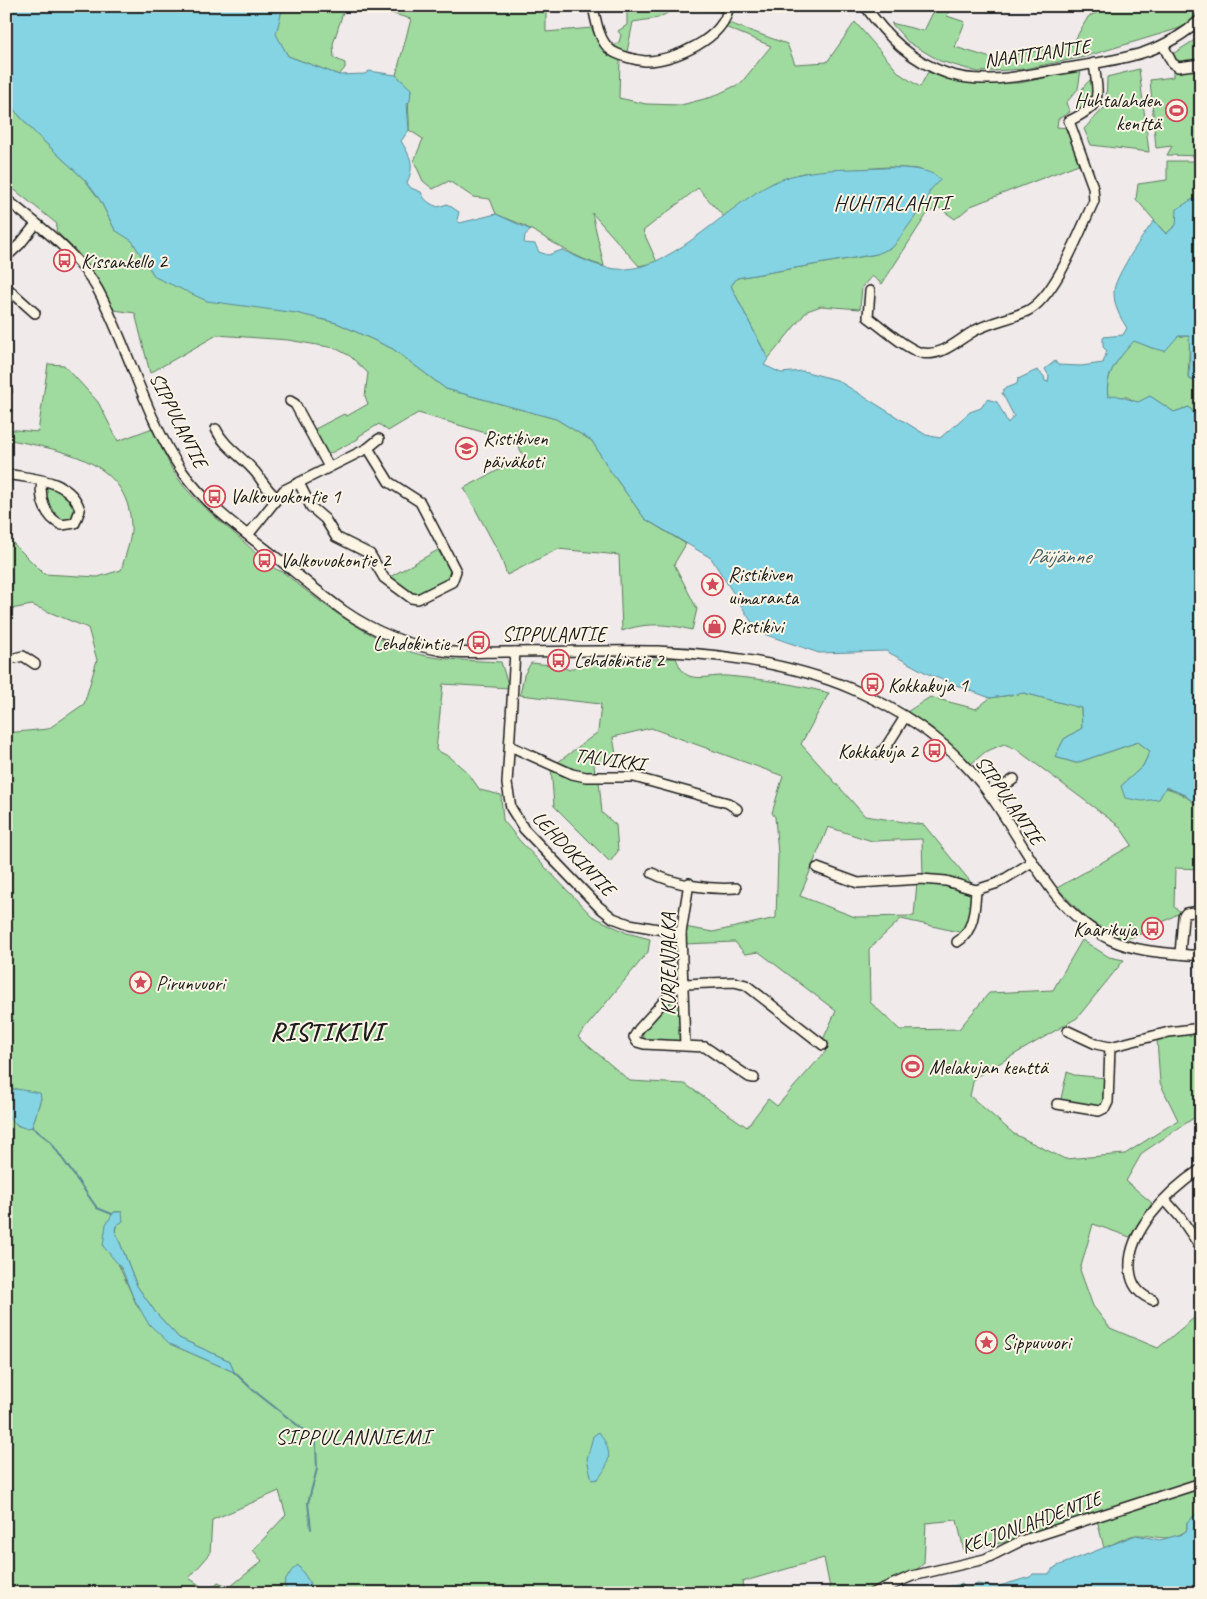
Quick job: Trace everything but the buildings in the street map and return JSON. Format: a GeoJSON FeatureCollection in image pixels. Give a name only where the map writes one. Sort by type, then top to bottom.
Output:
{"type":"FeatureCollection","features":[{"type":"Feature","properties":{"kind":"street"},"geometry":{"type":"LineString","coordinates":[[593,6],[600,34],[611,51],[646,61],[679,54],[706,40],[723,25],[728,6]]}},
{"type":"Feature","properties":{"kind":"street","name":"NAATTIANTIE"},"geometry":{"type":"LineString","coordinates":[[865,6],[898,46],[930,67],[951,75],[975,79],[1008,78],[1130,56],[1163,45],[1201,19]]}},
{"type":"Feature","properties":{"kind":"street"},"geometry":{"type":"LineString","coordinates":[[1163,45],[1172,63],[1178,67],[1201,64]]}},
{"type":"Feature","properties":{"kind":"street"},"geometry":{"type":"LineString","coordinates":[[870,291],[868,316],[913,349],[928,354],[943,350],[975,331],[1028,310],[1042,301],[1052,287],[1094,201],[1093,187],[1066,123],[1091,109],[1096,101],[1099,91],[1094,63]]}},
{"type":"Feature","properties":{"kind":"street","name":"SIPPULANTIE"},"geometry":{"type":"LineString","coordinates":[[6,199],[71,254],[98,290],[166,443],[180,468],[202,496],[248,535],[346,612],[375,630],[408,643],[445,651],[656,651],[749,660],[792,669],[832,682],[870,698],[904,716],[952,752],[990,795],[1057,898],[1070,912],[1095,931],[1135,948],[1201,956]]}},
{"type":"Feature","properties":{"kind":"street"},"geometry":{"type":"LineString","coordinates":[[6,257],[20,244],[36,224]]}},
{"type":"Feature","properties":{"kind":"street"},"geometry":{"type":"LineString","coordinates":[[6,287],[35,313]]}},
{"type":"Feature","properties":{"kind":"street"},"geometry":{"type":"LineString","coordinates":[[290,400],[295,404],[329,467]]}},
{"type":"Feature","properties":{"kind":"street"},"geometry":{"type":"LineString","coordinates":[[216,429],[220,437],[256,473],[265,489],[276,498]]}},
{"type":"Feature","properties":{"kind":"street"},"geometry":{"type":"LineString","coordinates":[[248,535],[276,498],[299,482],[368,448],[379,439]]}},
{"type":"Feature","properties":{"kind":"street"},"geometry":{"type":"LineString","coordinates":[[299,482],[311,507],[325,519],[336,537],[370,554],[384,578],[411,598],[418,599],[452,582],[456,571],[420,502],[389,482],[368,448]]}},
{"type":"Feature","properties":{"kind":"street"},"geometry":{"type":"LineString","coordinates":[[6,474],[42,481],[61,485],[71,492],[80,510],[79,518],[75,523],[62,525],[51,518],[42,499],[42,481]]}},
{"type":"Feature","properties":{"kind":"street","name":"LEHDOKINTIE"},"geometry":{"type":"LineString","coordinates":[[515,652],[507,784],[511,808],[524,829],[598,906],[613,918],[629,924],[681,932]]}},
{"type":"Feature","properties":{"kind":"street"},"geometry":{"type":"LineString","coordinates":[[6,660],[23,656],[35,664]]}},
{"type":"Feature","properties":{"kind":"street"},"geometry":{"type":"LineString","coordinates":[[879,754],[886,747],[904,716]]}},
{"type":"Feature","properties":{"kind":"street","name":"TALVIKKI"},"geometry":{"type":"LineString","coordinates":[[510,746],[572,774],[586,777],[634,777],[728,803],[737,809]]}},
{"type":"Feature","properties":{"kind":"street"},"geometry":{"type":"LineString","coordinates":[[990,795],[1014,779]]}},
{"type":"Feature","properties":{"kind":"street"},"geometry":{"type":"LineString","coordinates":[[817,868],[858,883],[921,879],[946,881],[976,890],[998,884],[1032,862]]}},
{"type":"Feature","properties":{"kind":"street"},"geometry":{"type":"LineString","coordinates":[[652,873],[662,878],[689,884],[724,889],[736,888]]}},
{"type":"Feature","properties":{"kind":"street","name":"KURJENJALKA"},"geometry":{"type":"LineString","coordinates":[[685,1045],[681,932],[689,884]]}},
{"type":"Feature","properties":{"kind":"street"},"geometry":{"type":"LineString","coordinates":[[958,942],[964,938],[971,926],[976,890]]}},
{"type":"Feature","properties":{"kind":"street"},"geometry":{"type":"LineString","coordinates":[[1180,954],[1183,917],[1186,913],[1201,911]]}},
{"type":"Feature","properties":{"kind":"street"},"geometry":{"type":"LineString","coordinates":[[754,1078],[749,1078],[704,1046],[644,1044],[637,1042],[634,1037],[639,1029],[684,982],[734,982],[746,985],[823,1045]]}},
{"type":"Feature","properties":{"kind":"street"},"geometry":{"type":"LineString","coordinates":[[1068,1031],[1096,1044],[1110,1047],[1170,1032],[1201,1028]]}},
{"type":"Feature","properties":{"kind":"street"},"geometry":{"type":"LineString","coordinates":[[1057,1104],[1099,1110],[1105,1108],[1108,1102],[1110,1047]]}},
{"type":"Feature","properties":{"kind":"street"},"geometry":{"type":"LineString","coordinates":[[1153,1300],[1144,1297],[1132,1282],[1129,1267],[1130,1252],[1135,1239],[1165,1200],[1177,1186],[1201,1169]]}},
{"type":"Feature","properties":{"kind":"street"},"geometry":{"type":"LineString","coordinates":[[1165,1200],[1180,1217],[1201,1248]]}},
{"type":"Feature","properties":{"kind":"street","name":"KELJONLAHDENTIE"},"geometry":{"type":"LineString","coordinates":[[873,1593],[912,1576],[978,1561],[1021,1541],[1201,1482]]}},
{"type":"Feature","properties":{"kind":"green space"},"geometry":{"type":"Polygon","coordinates":[[[283,6],[345,6],[333,44],[334,58],[345,63],[345,68],[339,75],[288,56],[275,34],[283,6]]]}},
{"type":"Feature","properties":{"kind":"green space"},"geometry":{"type":"Polygon","coordinates":[[[366,6],[546,6],[546,32],[592,28],[603,46],[620,59],[619,98],[646,104],[681,105],[712,97],[741,83],[771,46],[725,27],[729,23],[787,44],[795,64],[827,62],[855,22],[900,74],[920,87],[928,72],[960,82],[1020,83],[1081,70],[1078,89],[1066,103],[1070,112],[1058,119],[1057,127],[1068,128],[1081,163],[971,206],[955,219],[938,207],[927,214],[882,284],[872,276],[862,287],[860,309],[821,306],[807,311],[768,359],[731,286],[737,278],[877,254],[928,193],[931,187],[930,175],[918,169],[889,167],[803,173],[773,183],[724,217],[698,188],[643,231],[657,262],[639,266],[592,213],[604,266],[593,263],[574,255],[524,226],[496,214],[490,199],[473,197],[449,181],[433,189],[423,181],[414,161],[423,139],[409,130],[408,106],[411,90],[396,75],[411,19],[366,6]]]}},
{"type":"Feature","properties":{"kind":"green space"},"geometry":{"type":"Polygon","coordinates":[[[627,6],[724,6],[724,12],[677,8],[658,18],[633,22],[627,52],[613,47],[619,42],[621,35],[618,31],[627,25],[627,6]]]}},
{"type":"Feature","properties":{"kind":"green space"},"geometry":{"type":"Polygon","coordinates":[[[936,6],[951,6],[947,16],[965,22],[955,47],[991,58],[1072,45],[1088,17],[1109,6],[1201,6],[1201,10],[1187,26],[1084,57],[1024,69],[978,72],[940,61],[908,42],[891,23],[924,31],[936,6]]]}},
{"type":"Feature","properties":{"kind":"green space"},"geometry":{"type":"Polygon","coordinates":[[[1201,36],[1201,61],[1184,64],[1177,62],[1171,55],[1201,36]]]}},
{"type":"Feature","properties":{"kind":"green space","name":"Huhtalahden kenttä"},"geometry":{"type":"Polygon","coordinates":[[[1201,65],[1201,156],[1167,155],[1172,146],[1156,148],[1150,80],[1173,77],[1173,69],[1201,65]]]}},
{"type":"Feature","properties":{"kind":"green space"},"geometry":{"type":"Polygon","coordinates":[[[1139,69],[1149,152],[1091,145],[1084,129],[1106,106],[1107,77],[1139,69]]]}},
{"type":"Feature","properties":{"kind":"green space"},"geometry":{"type":"Polygon","coordinates":[[[1093,78],[1095,95],[1088,105],[1078,112],[1080,93],[1093,78]]]}},
{"type":"Feature","properties":{"kind":"green space"},"geometry":{"type":"Polygon","coordinates":[[[6,101],[36,134],[85,180],[100,200],[115,230],[132,240],[155,277],[337,323],[393,349],[446,389],[556,419],[592,441],[611,472],[645,519],[686,544],[674,564],[697,609],[692,630],[674,626],[648,625],[622,631],[619,555],[558,549],[507,575],[500,555],[464,488],[524,457],[516,442],[418,413],[388,431],[379,424],[359,436],[358,439],[325,456],[313,430],[344,414],[347,416],[368,404],[365,396],[368,373],[350,356],[335,348],[288,340],[217,335],[150,373],[135,313],[114,310],[88,268],[56,231],[57,224],[6,183],[6,101]]]}},
{"type":"Feature","properties":{"kind":"green space"},"geometry":{"type":"Polygon","coordinates":[[[1167,161],[1201,161],[1201,199],[1191,200],[1176,225],[1166,234],[1136,199],[1138,184],[1167,180],[1167,161]]]}},
{"type":"Feature","properties":{"kind":"green space"},"geometry":{"type":"Polygon","coordinates":[[[1178,336],[1190,336],[1188,378],[1201,385],[1201,423],[1189,407],[1174,412],[1150,396],[1138,403],[1127,397],[1108,397],[1109,380],[1114,366],[1134,340],[1152,348],[1178,336]]]}},
{"type":"Feature","properties":{"kind":"green space"},"geometry":{"type":"Polygon","coordinates":[[[48,364],[64,365],[98,402],[118,441],[155,427],[170,466],[191,495],[266,563],[283,572],[341,616],[371,635],[416,654],[452,659],[501,662],[509,688],[443,684],[436,750],[450,757],[468,773],[480,790],[501,795],[503,820],[520,841],[592,916],[627,933],[650,939],[648,952],[578,1037],[630,1081],[685,1084],[747,1127],[768,1099],[777,1106],[826,1051],[820,1046],[836,1011],[759,952],[745,954],[735,942],[684,944],[684,927],[713,932],[776,918],[778,854],[775,817],[772,813],[783,776],[651,728],[613,737],[617,760],[594,764],[595,774],[574,770],[557,763],[598,732],[601,704],[520,695],[524,675],[531,663],[562,666],[569,670],[585,662],[676,658],[684,672],[693,677],[722,676],[753,679],[791,684],[829,693],[801,744],[865,816],[924,825],[974,886],[923,876],[922,839],[872,841],[828,827],[800,896],[855,917],[914,916],[917,882],[945,885],[972,894],[970,917],[963,933],[901,919],[869,949],[870,1002],[900,1030],[959,1029],[989,993],[1053,990],[1082,940],[1109,957],[1124,960],[1077,1018],[974,1078],[970,1096],[1014,1134],[1065,1159],[1125,1154],[1178,1120],[1160,1083],[1157,1039],[1201,1032],[1201,1113],[1142,1153],[1126,1181],[1152,1203],[1130,1237],[1093,1224],[1080,1270],[1093,1306],[1110,1328],[1158,1348],[1201,1312],[1201,1510],[1187,1522],[1187,1530],[1168,1538],[1134,1535],[1104,1548],[1097,1520],[1070,1528],[964,1551],[957,1520],[926,1523],[924,1563],[892,1593],[831,1593],[824,1558],[742,1582],[744,1593],[6,1593],[6,1115],[18,1126],[32,1127],[41,1098],[16,1089],[6,1090],[6,733],[48,729],[84,704],[97,660],[88,628],[32,605],[6,610],[6,536],[44,574],[98,577],[121,570],[131,530],[127,503],[118,485],[104,471],[68,453],[6,439],[6,429],[38,432],[48,364]],[[114,1212],[115,1230],[122,1212],[114,1212]],[[115,1230],[117,1261],[137,1306],[170,1344],[234,1372],[230,1361],[179,1338],[156,1313],[137,1286],[115,1230]],[[279,1491],[212,1520],[210,1554],[189,1578],[208,1591],[218,1582],[230,1587],[262,1561],[253,1550],[286,1515],[279,1491]]]}},
{"type":"Feature","properties":{"kind":"green space"},"geometry":{"type":"Polygon","coordinates":[[[45,485],[57,488],[70,498],[76,515],[69,523],[54,519],[46,503],[45,485]]]}},
{"type":"Feature","properties":{"kind":"green space"},"geometry":{"type":"Polygon","coordinates":[[[438,550],[451,572],[448,580],[418,595],[413,595],[388,578],[438,550]]]}},
{"type":"Feature","properties":{"kind":"green space"},"geometry":{"type":"Polygon","coordinates":[[[1024,693],[1081,708],[1082,728],[1064,739],[1055,757],[1076,763],[1138,742],[1150,751],[1143,766],[1121,786],[1155,787],[1173,790],[1191,800],[1201,809],[1201,869],[1175,868],[1174,907],[1181,912],[1143,933],[1124,940],[1089,921],[1057,888],[1132,845],[1119,826],[1016,749],[1004,744],[985,752],[971,764],[931,727],[907,712],[930,697],[976,709],[990,698],[1024,693]]]}},
{"type":"Feature","properties":{"kind":"green space"},"geometry":{"type":"Polygon","coordinates":[[[551,768],[599,781],[602,813],[616,825],[618,851],[610,862],[554,806],[551,768]]]}},
{"type":"Feature","properties":{"kind":"green space"},"geometry":{"type":"Polygon","coordinates":[[[677,993],[680,994],[681,1039],[675,1042],[645,1041],[642,1031],[677,993]]]}},
{"type":"Feature","properties":{"kind":"green space"},"geometry":{"type":"Polygon","coordinates":[[[1067,1072],[1074,1075],[1107,1078],[1105,1102],[1098,1108],[1060,1103],[1067,1072]]]}},
{"type":"Feature","properties":{"kind":"water","name":"Päijänne"},"geometry":{"type":"Polygon","coordinates":[[[6,6],[283,6],[276,34],[288,56],[339,75],[365,74],[369,71],[396,75],[411,89],[410,101],[407,104],[409,130],[401,141],[411,161],[411,171],[407,183],[411,188],[421,192],[432,205],[438,207],[447,204],[459,212],[457,220],[460,223],[496,214],[531,230],[525,235],[524,243],[535,244],[539,252],[548,255],[562,250],[593,264],[610,268],[627,269],[646,265],[665,257],[684,246],[756,193],[773,183],[799,174],[826,170],[905,168],[922,170],[936,175],[940,179],[930,190],[928,199],[893,247],[877,254],[737,278],[731,286],[768,359],[764,365],[781,373],[803,371],[837,380],[926,435],[940,438],[970,412],[981,408],[987,399],[997,402],[1008,423],[1014,416],[1002,393],[1004,389],[1017,384],[1018,379],[1037,370],[1044,376],[1045,381],[1048,382],[1049,376],[1045,369],[1055,361],[1058,365],[1081,366],[1103,363],[1107,351],[1103,347],[1103,337],[1123,335],[1127,328],[1116,307],[1114,292],[1119,277],[1130,256],[1154,221],[1166,234],[1176,225],[1177,209],[1191,200],[1201,199],[1201,385],[1188,378],[1190,364],[1189,336],[1178,336],[1165,351],[1134,341],[1114,366],[1107,388],[1108,397],[1115,395],[1138,402],[1150,396],[1174,412],[1189,407],[1201,423],[1201,809],[1185,795],[1166,787],[1159,799],[1142,801],[1125,798],[1121,786],[1143,766],[1150,751],[1138,742],[1076,763],[1055,757],[1064,739],[1082,728],[1081,708],[1024,693],[990,698],[930,675],[886,651],[819,653],[758,632],[711,558],[645,519],[611,472],[592,441],[556,419],[446,389],[393,349],[337,323],[296,313],[207,301],[155,277],[132,241],[115,230],[100,200],[85,180],[36,134],[6,101],[6,6]]]}},
{"type":"Feature","properties":{"kind":"water"},"geometry":{"type":"Polygon","coordinates":[[[16,1089],[40,1093],[41,1098],[32,1127],[21,1127],[6,1115],[6,1090],[16,1089]]]}},
{"type":"Feature","properties":{"kind":"water"},"geometry":{"type":"Polygon","coordinates":[[[114,1212],[122,1212],[123,1221],[116,1226],[115,1230],[137,1286],[156,1313],[179,1338],[230,1361],[234,1372],[170,1344],[148,1323],[133,1297],[122,1269],[103,1246],[106,1224],[114,1212]]]}},
{"type":"Feature","properties":{"kind":"water"},"geometry":{"type":"Polygon","coordinates":[[[599,1432],[609,1456],[603,1473],[598,1479],[592,1480],[587,1459],[593,1436],[599,1432]]]}},
{"type":"Feature","properties":{"kind":"water"},"geometry":{"type":"Polygon","coordinates":[[[1201,1510],[1201,1593],[943,1593],[946,1587],[962,1584],[966,1588],[978,1584],[996,1587],[1030,1577],[1033,1574],[1049,1574],[1055,1567],[1136,1535],[1160,1540],[1182,1534],[1187,1530],[1187,1522],[1201,1510]]]}},
{"type":"Feature","properties":{"kind":"water"},"geometry":{"type":"Polygon","coordinates":[[[298,1565],[310,1583],[309,1589],[296,1593],[286,1590],[284,1583],[292,1570],[298,1565]]]}},
{"type":"Feature","properties":{"kind":"waterway"},"geometry":{"type":"LineString","coordinates":[[32,1127],[50,1141],[97,1208],[112,1214]]}},
{"type":"Feature","properties":{"kind":"waterway"},"geometry":{"type":"LineString","coordinates":[[234,1372],[253,1390],[301,1428],[316,1445],[317,1469],[308,1503],[311,1529]]}},
{"type":"Feature","properties":{"kind":"waterway"},"geometry":{"type":"LineString","coordinates":[[309,1589],[314,1593]]}},
{"type":"Feature","properties":{"kind":"place","name":"Huhtalahden kenttä"},"geometry":{"type":"Point","coordinates":[1177,111]}},
{"type":"Feature","properties":{"kind":"place","name":"Kissankello 2"},"geometry":{"type":"Point","coordinates":[65,261]}},
{"type":"Feature","properties":{"kind":"place","name":"Ristikiven päiväkoti"},"geometry":{"type":"Point","coordinates":[467,449]}},
{"type":"Feature","properties":{"kind":"place","name":"Valkovuokontie 1"},"geometry":{"type":"Point","coordinates":[214,496]}},
{"type":"Feature","properties":{"kind":"place","name":"Valkovuokontie 2"},"geometry":{"type":"Point","coordinates":[264,560]}},
{"type":"Feature","properties":{"kind":"place","name":"Ristikiven uimaranta"},"geometry":{"type":"Point","coordinates":[712,585]}},
{"type":"Feature","properties":{"kind":"place","name":"Ristikivi"},"geometry":{"type":"Point","coordinates":[714,626]}},
{"type":"Feature","properties":{"kind":"place","name":"Lehdokintie 1"},"geometry":{"type":"Point","coordinates":[479,643]}},
{"type":"Feature","properties":{"kind":"place","name":"Lehdokintie 2"},"geometry":{"type":"Point","coordinates":[558,660]}},
{"type":"Feature","properties":{"kind":"place","name":"Kokkakuja 1"},"geometry":{"type":"Point","coordinates":[872,685]}},
{"type":"Feature","properties":{"kind":"place","name":"Kokkakuja 2"},"geometry":{"type":"Point","coordinates":[934,751]}},
{"type":"Feature","properties":{"kind":"place","name":"Kaarikuja"},"geometry":{"type":"Point","coordinates":[1153,929]}},
{"type":"Feature","properties":{"kind":"place","name":"Pirunvuori"},"geometry":{"type":"Point","coordinates":[140,983]}},
{"type":"Feature","properties":{"kind":"place","name":"Melakujan kenttä"},"geometry":{"type":"Point","coordinates":[913,1067]}},
{"type":"Feature","properties":{"kind":"place","name":"Sippuvuori"},"geometry":{"type":"Point","coordinates":[986,1342]}},
{"type":"Feature","properties":{"kind":"district","name":"HUHTALAHTI"},"geometry":{"type":"Point","coordinates":[892,202]}},
{"type":"Feature","properties":{"kind":"district","name":"RISTIKIVI"},"geometry":{"type":"Point","coordinates":[327,1031]}},
{"type":"Feature","properties":{"kind":"district","name":"SIPPULANNIEMI"},"geometry":{"type":"Point","coordinates":[353,1436]}}]}
